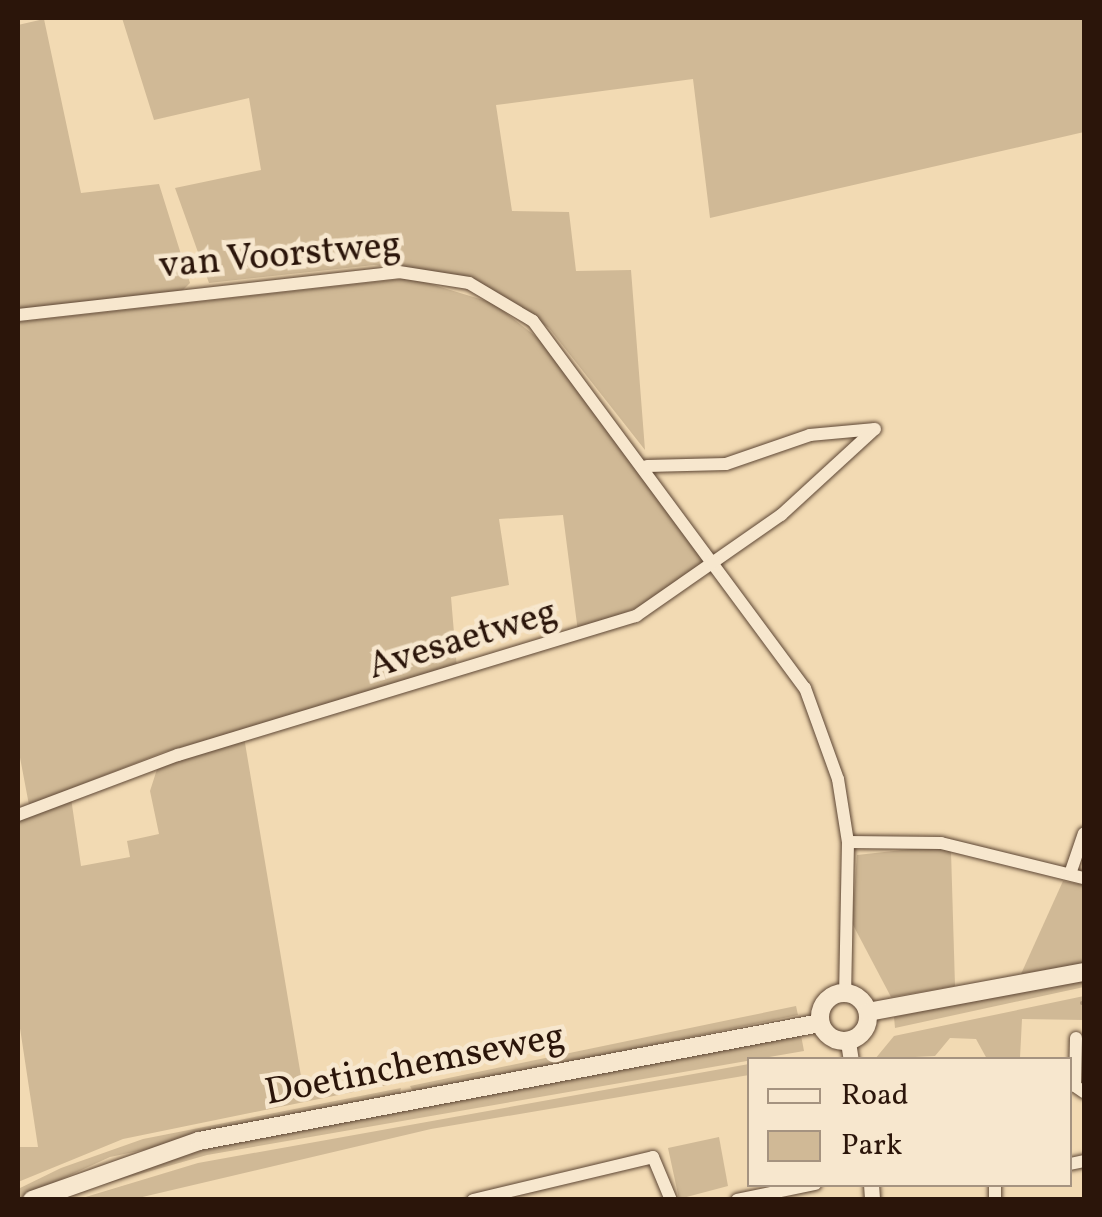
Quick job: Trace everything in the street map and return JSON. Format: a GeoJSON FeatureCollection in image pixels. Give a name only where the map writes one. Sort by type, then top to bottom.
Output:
{"type":"FeatureCollection","features":[{"type":"Feature","properties":{"kind":"main road"},"geometry":{"type":"LineString","coordinates":[[868,1012],[1084,972]]}},
{"type":"Feature","properties":{"kind":"main road"},"geometry":{"type":"LineString","coordinates":[[845,993],[868,1012],[864,1031],[849,1051],[820,1023],[825,1002],[845,993]]}},
{"type":"Feature","properties":{"kind":"main road","name":"Doetinchemseweg"},"geometry":{"type":"LineString","coordinates":[[32,1200],[199,1141],[820,1023]]}},
{"type":"Feature","properties":{"kind":"street","name":"van Voorstweg"},"geometry":{"type":"LineString","coordinates":[[18,315],[398,272],[469,283],[533,321],[647,466],[805,688],[838,779],[848,842],[845,993]]}},
{"type":"Feature","properties":{"kind":"street","name":"Avesaetweg"},"geometry":{"type":"LineString","coordinates":[[18,815],[178,755],[556,646],[636,616],[718,563],[875,428],[828,431],[726,464],[647,466]]}},
{"type":"Feature","properties":{"kind":"street"},"geometry":{"type":"LineString","coordinates":[[1070,874],[1084,833]]}},
{"type":"Feature","properties":{"kind":"street"},"geometry":{"type":"LineString","coordinates":[[848,842],[941,843],[1084,878]]}},
{"type":"Feature","properties":{"kind":"street"},"geometry":{"type":"LineString","coordinates":[[1076,1038],[1075,1086],[1084,1092]]}},
{"type":"Feature","properties":{"kind":"street"},"geometry":{"type":"LineString","coordinates":[[473,1200],[653,1158],[670,1200]]}},
{"type":"Feature","properties":{"kind":"street"},"geometry":{"type":"LineString","coordinates":[[737,1200],[800,1187]]}},
{"type":"Feature","properties":{"kind":"green space"},"geometry":{"type":"Polygon","coordinates":[[[122,18],[1084,18],[1084,132],[710,218],[693,79],[496,105],[512,211],[569,212],[576,271],[631,270],[645,450],[549,328],[475,279],[374,265],[209,283],[175,188],[261,170],[249,98],[154,120],[122,18]]]}},
{"type":"Feature","properties":{"kind":"green space"},"geometry":{"type":"Polygon","coordinates":[[[44,19],[81,193],[159,184],[190,283],[182,291],[18,310],[18,25],[44,19]]]}},
{"type":"Feature","properties":{"kind":"green space"},"geometry":{"type":"Polygon","coordinates":[[[411,278],[493,303],[543,342],[709,560],[648,603],[578,632],[563,515],[499,519],[509,585],[451,597],[457,669],[164,752],[29,805],[18,747],[18,322],[411,278]]]}},
{"type":"Feature","properties":{"kind":"green space"},"geometry":{"type":"Polygon","coordinates":[[[244,737],[303,1088],[403,1069],[402,1082],[123,1139],[18,1182],[18,1147],[38,1147],[18,1015],[18,819],[71,798],[81,866],[130,857],[127,841],[159,834],[150,791],[158,766],[244,737]]]}},
{"type":"Feature","properties":{"kind":"green space"},"geometry":{"type":"Polygon","coordinates":[[[930,847],[951,851],[955,986],[891,997],[852,923],[857,855],[930,847]]]}},
{"type":"Feature","properties":{"kind":"green space"},"geometry":{"type":"Polygon","coordinates":[[[1063,881],[1084,885],[1084,963],[1021,974],[1063,881]]]}},
{"type":"Feature","properties":{"kind":"green space"},"geometry":{"type":"Polygon","coordinates":[[[1084,978],[1084,987],[895,1028],[894,1017],[1084,978]]]}},
{"type":"Feature","properties":{"kind":"green space"},"geometry":{"type":"Polygon","coordinates":[[[1084,996],[1084,1020],[1022,1019],[1020,1057],[986,1057],[976,1039],[950,1038],[935,1056],[877,1057],[894,1036],[1084,996]]]}},
{"type":"Feature","properties":{"kind":"green space"},"geometry":{"type":"Polygon","coordinates":[[[796,1006],[798,1015],[414,1094],[410,1086],[796,1006]]]}},
{"type":"Feature","properties":{"kind":"green space"},"geometry":{"type":"Polygon","coordinates":[[[801,1035],[804,1051],[747,1057],[747,1061],[207,1155],[49,1200],[193,1150],[801,1035]]]}},
{"type":"Feature","properties":{"kind":"green space"},"geometry":{"type":"Polygon","coordinates":[[[747,1064],[747,1075],[431,1129],[134,1199],[79,1199],[198,1163],[747,1064]]]}},
{"type":"Feature","properties":{"kind":"green space"},"geometry":{"type":"Polygon","coordinates":[[[401,1088],[399,1096],[110,1157],[18,1199],[18,1189],[61,1168],[143,1139],[401,1088]]]}},
{"type":"Feature","properties":{"kind":"green space"},"geometry":{"type":"Polygon","coordinates":[[[719,1137],[728,1186],[679,1199],[668,1148],[719,1137]]]}}]}
